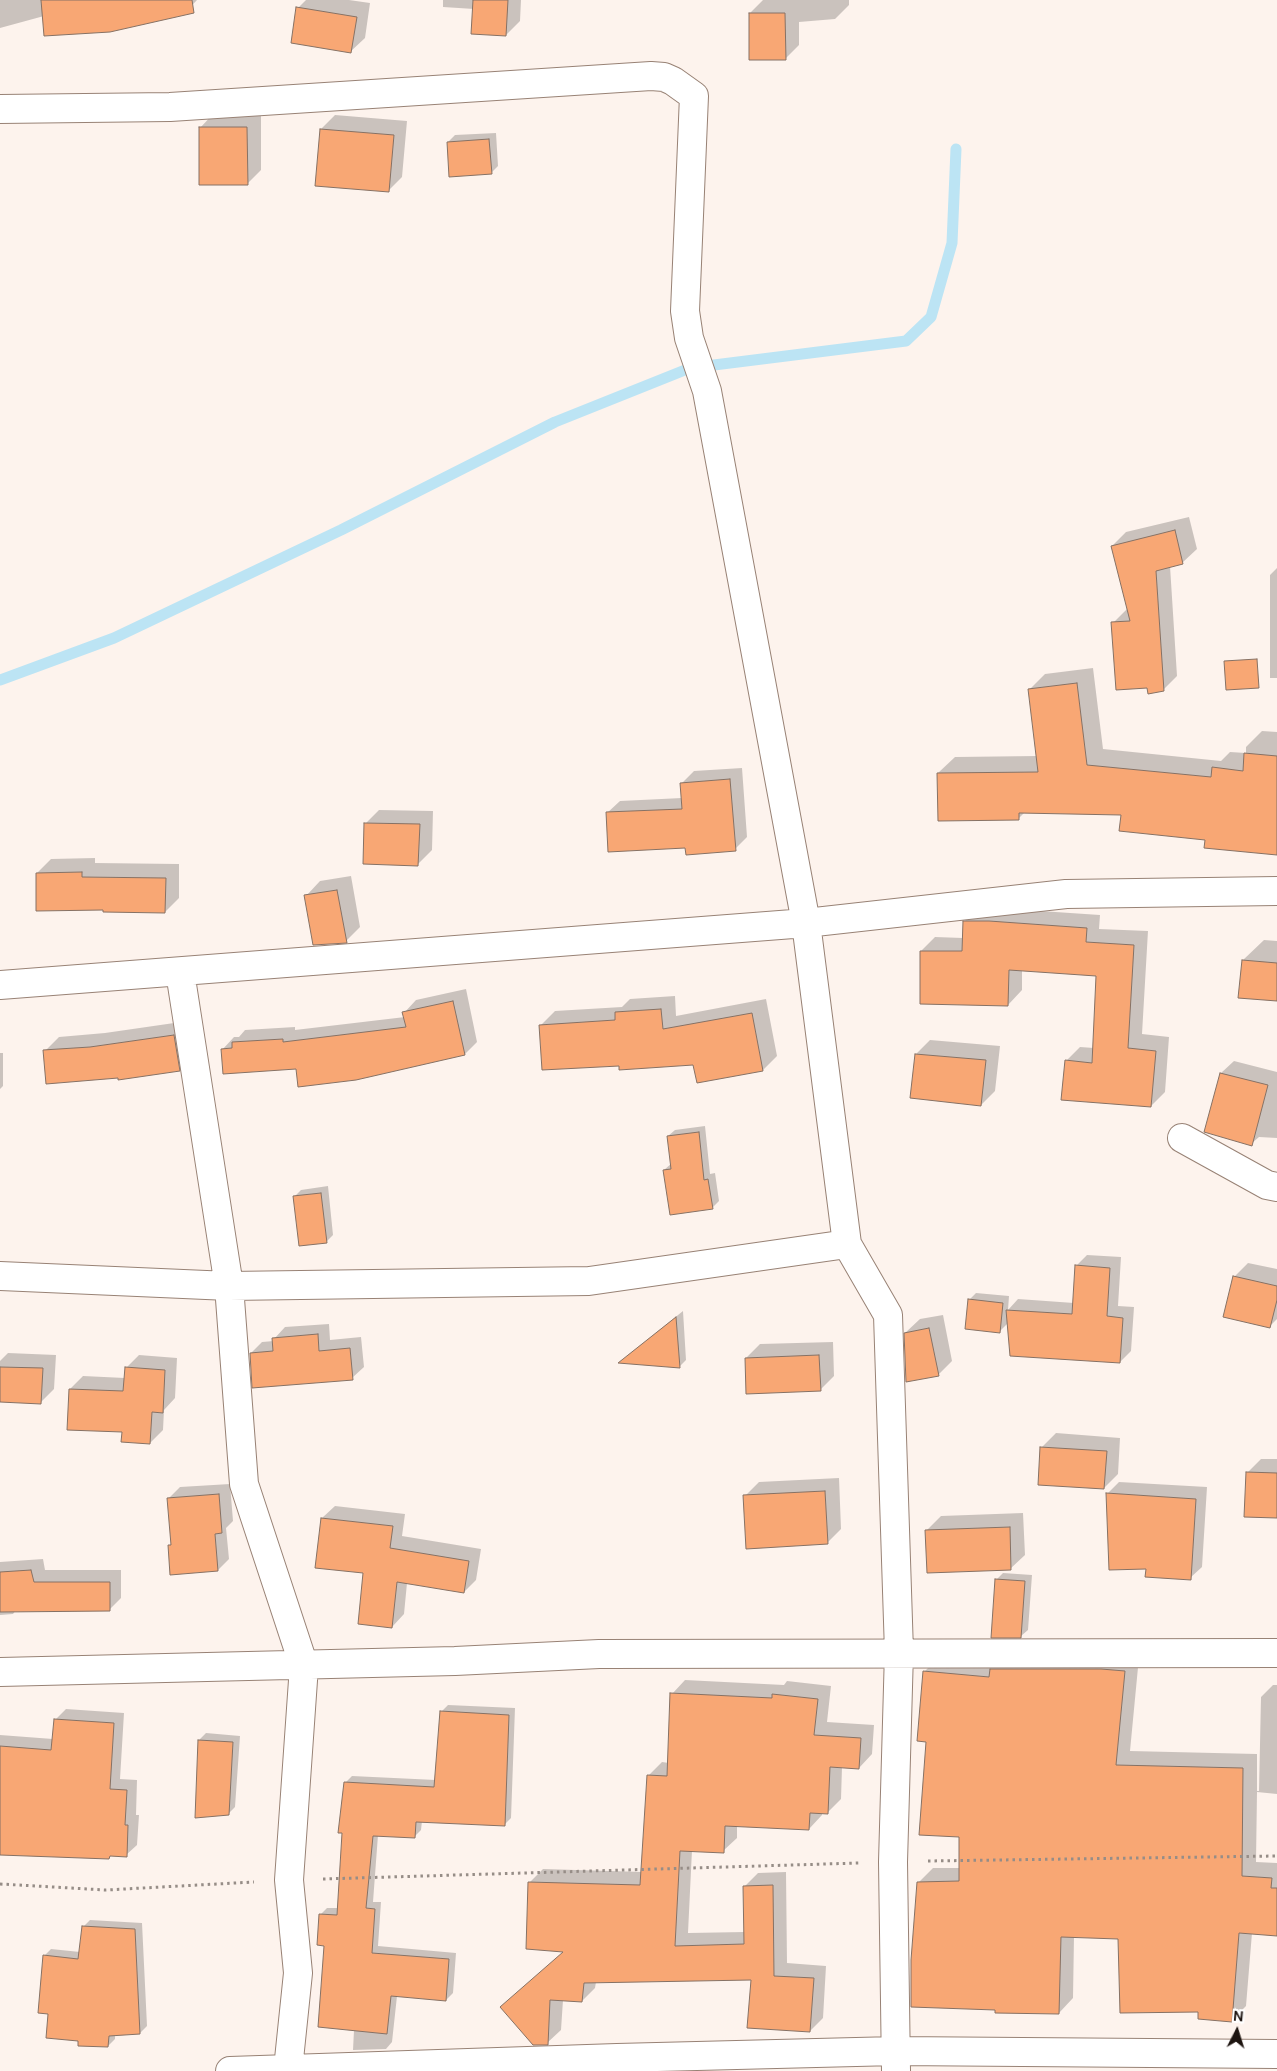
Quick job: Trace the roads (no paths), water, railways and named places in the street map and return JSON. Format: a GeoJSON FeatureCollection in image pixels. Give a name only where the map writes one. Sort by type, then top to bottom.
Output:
{"type":"FeatureCollection","features":[{"type":"Feature","properties":{"kind":"street"},"geometry":{"type":"LineString","coordinates":[[0,109],[170,107],[651,76],[664,77],[694,96],[685,311],[689,338],[707,391],[806,923],[847,1244],[888,1315],[898,1652],[893,1862],[896,2061]]}},
{"type":"Feature","properties":{"kind":"street"},"geometry":{"type":"LineString","coordinates":[[0,985],[806,923],[1066,894],[1277,891]]}},
{"type":"Feature","properties":{"kind":"street"},"geometry":{"type":"LineString","coordinates":[[180,972],[229,1286],[244,1484],[304,1666],[289,1880],[298,1973],[288,2069]]}},
{"type":"Feature","properties":{"kind":"street"},"geometry":{"type":"LineString","coordinates":[[1182,1138],[1267,1185],[1277,1187]]}},
{"type":"Feature","properties":{"kind":"street"},"geometry":{"type":"LineString","coordinates":[[0,1276],[229,1286],[590,1281],[847,1244]]}},
{"type":"Feature","properties":{"kind":"street"},"geometry":{"type":"LineString","coordinates":[[0,1672],[304,1666],[599,1654],[898,1652],[1277,1653]]}},
{"type":"Feature","properties":{"kind":"street"},"geometry":{"type":"LineString","coordinates":[[230,2071],[617,2058],[896,2061],[1277,2054]]}},
{"type":"Feature","properties":{"kind":"waterway"},"geometry":{"type":"LineString","coordinates":[[0,680],[114,638],[341,530],[555,422],[690,368],[906,341],[931,317],[952,243],[956,149]]}}]}
